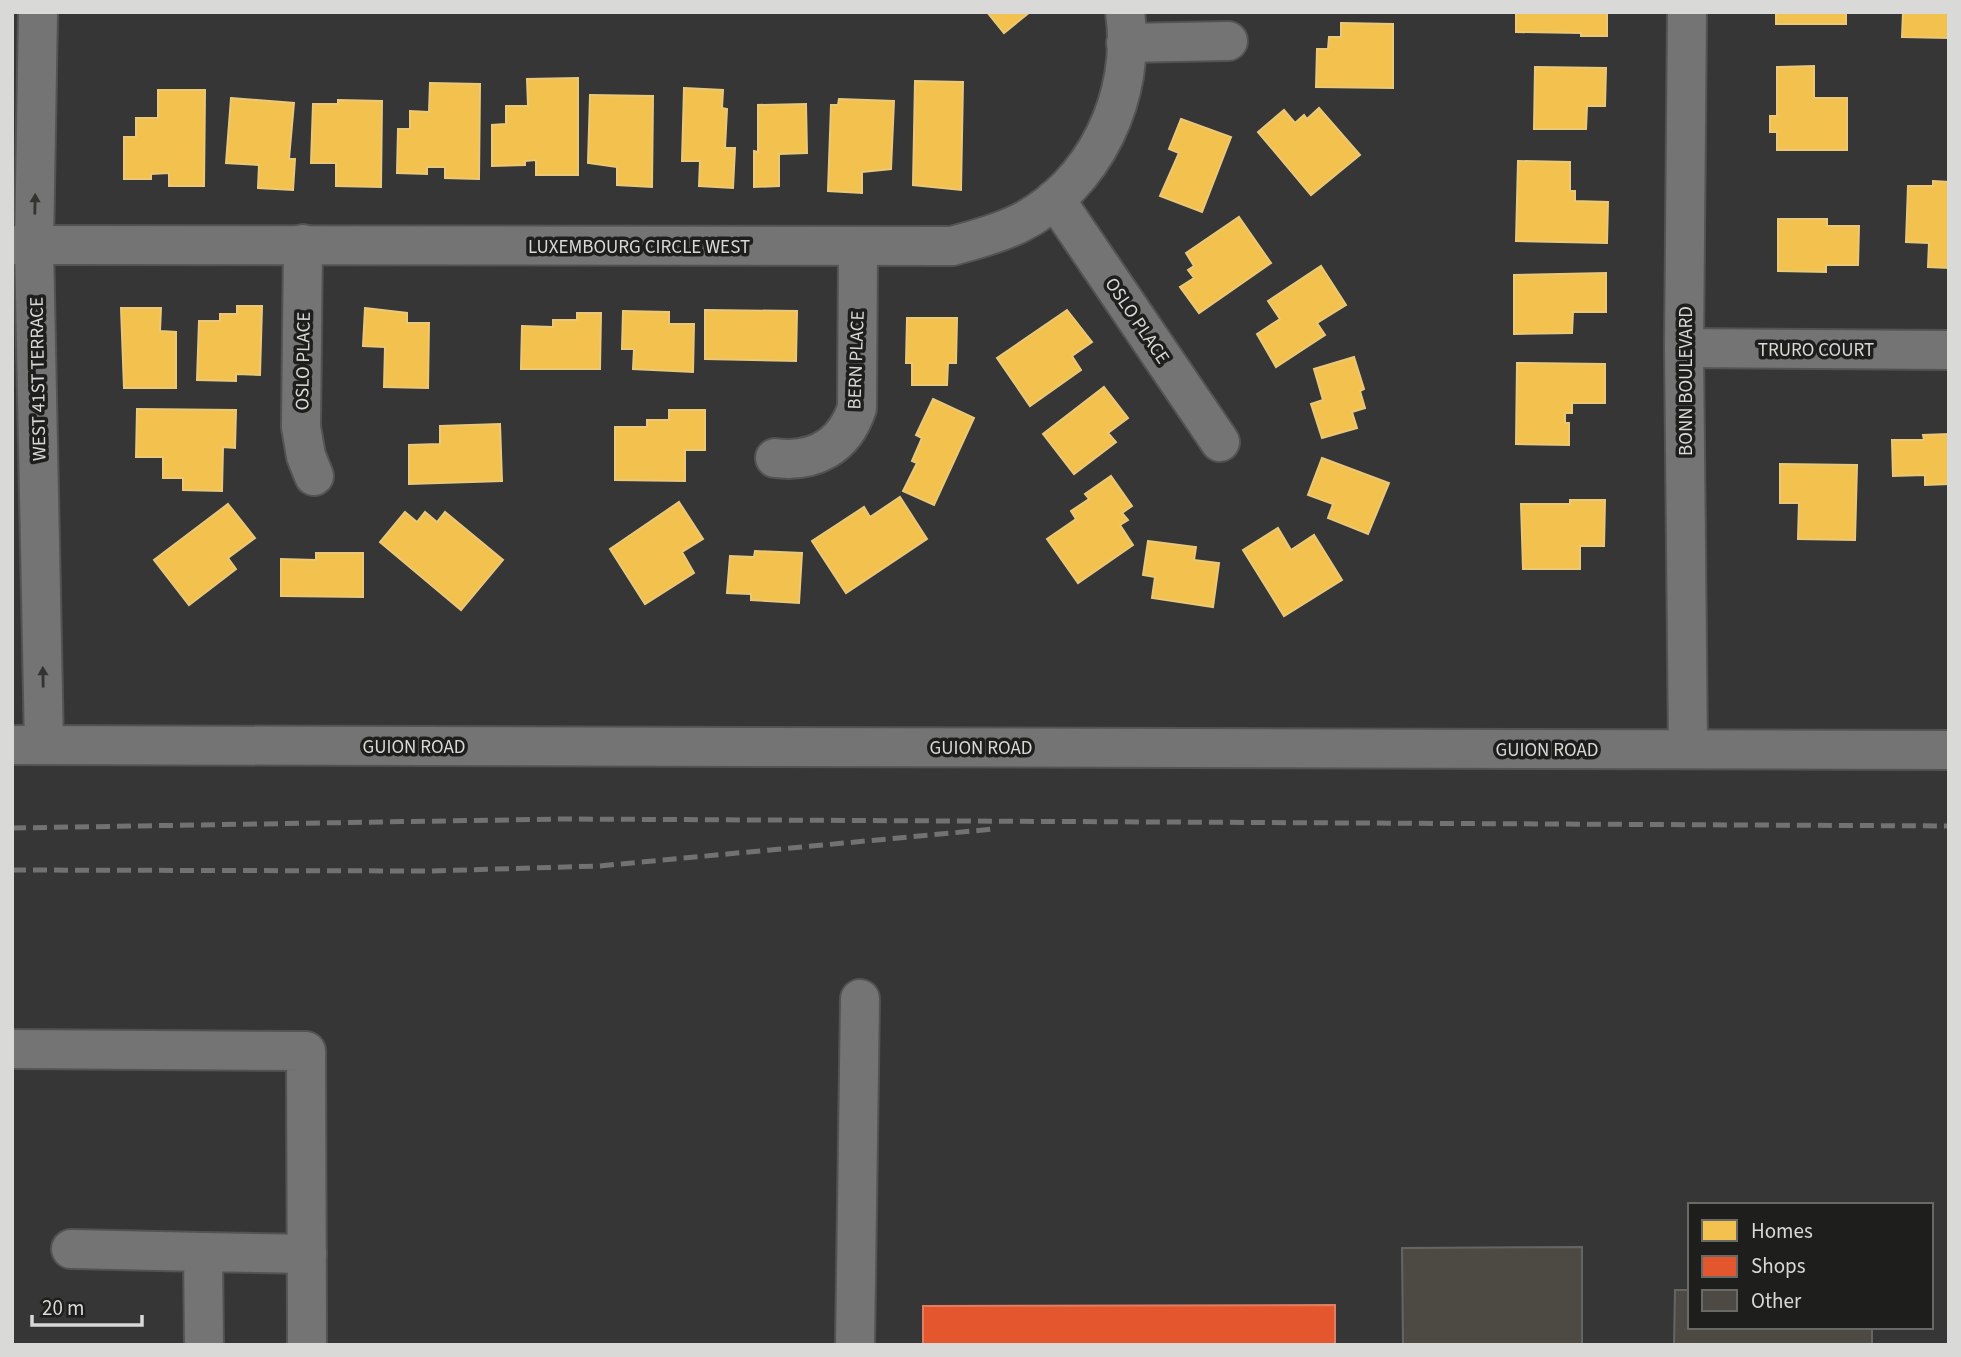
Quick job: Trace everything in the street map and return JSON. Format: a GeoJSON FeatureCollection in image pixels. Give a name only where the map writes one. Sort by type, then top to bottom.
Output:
{"type":"FeatureCollection","features":[{"type":"Feature","properties":{"kind":"street","name":"WEST 41ST TERRACE"},"geometry":{"type":"LineString","coordinates":[[28,745],[23,245],[38,12]]}},
{"type":"Feature","properties":{"kind":"street","name":"BONN BOULEVARD"},"geometry":{"type":"LineString","coordinates":[[1687,12],[1684,348],[1688,749]]}},
{"type":"Feature","properties":{"kind":"street","name":"LUXEMBOURG CIRCLE WEST"},"geometry":{"type":"LineString","coordinates":[[23,245],[858,248],[952,246],[991,236],[1019,224],[1055,199],[1087,164],[1116,112],[1125,73],[1126,27]]}},
{"type":"Feature","properties":{"kind":"street"},"geometry":{"type":"LineString","coordinates":[[1126,27],[1228,41]]}},
{"type":"Feature","properties":{"kind":"street","name":"OSLO PLACE"},"geometry":{"type":"LineString","coordinates":[[1055,199],[1220,442]]}},
{"type":"Feature","properties":{"kind":"street","name":"OSLO PLACE"},"geometry":{"type":"LineString","coordinates":[[303,244],[301,427],[306,456],[314,476]]}},
{"type":"Feature","properties":{"kind":"street","name":"BERN PLACE"},"geometry":{"type":"LineString","coordinates":[[775,458],[795,461],[819,454],[837,443],[854,418],[857,408],[858,248]]}},
{"type":"Feature","properties":{"kind":"street","name":"TRURO COURT"},"geometry":{"type":"LineString","coordinates":[[1684,348],[1949,351]]}},
{"type":"Feature","properties":{"kind":"street","name":"GUION ROAD"},"geometry":{"type":"LineString","coordinates":[[28,745],[1949,750]]}},
{"type":"Feature","properties":{"kind":"street"},"geometry":{"type":"LineString","coordinates":[[855,1345],[860,999]]}},
{"type":"Feature","properties":{"kind":"street"},"geometry":{"type":"LineString","coordinates":[[12,1049],[306,1051],[307,1345]]}},
{"type":"Feature","properties":{"kind":"street"},"geometry":{"type":"LineString","coordinates":[[71,1248],[307,1254]]}},
{"type":"Feature","properties":{"kind":"street"},"geometry":{"type":"LineString","coordinates":[[203,1252],[204,1345]]}},
{"type":"Feature","properties":{"kind":"building: Homes"},"geometry":{"type":"Polygon","coordinates":[[[987,12],[1030,12],[1004,33],[987,12]]]}},
{"type":"Feature","properties":{"kind":"building: Homes"},"geometry":{"type":"Polygon","coordinates":[[[1516,12],[1607,12],[1607,36],[1516,32],[1516,12]]]}},
{"type":"Feature","properties":{"kind":"building: Homes"},"geometry":{"type":"Polygon","coordinates":[[[1776,12],[1846,12],[1846,24],[1776,24],[1776,12]]]}},
{"type":"Feature","properties":{"kind":"building: Homes"},"geometry":{"type":"Polygon","coordinates":[[[1903,12],[1949,12],[1949,38],[1902,37],[1903,12]]]}},
{"type":"Feature","properties":{"kind":"building: Homes"},"geometry":{"type":"Polygon","coordinates":[[[1341,23],[1393,24],[1393,88],[1316,87],[1317,49],[1328,49],[1329,37],[1341,37],[1341,23]]]}},
{"type":"Feature","properties":{"kind":"building: Homes"},"geometry":{"type":"Polygon","coordinates":[[[1814,66],[1814,98],[1847,98],[1847,150],[1777,150],[1777,132],[1770,132],[1770,116],[1777,116],[1777,67],[1814,66]]]}},
{"type":"Feature","properties":{"kind":"building: Homes"},"geometry":{"type":"Polygon","coordinates":[[[1535,67],[1606,68],[1605,106],[1587,106],[1586,129],[1534,129],[1535,67]]]}},
{"type":"Feature","properties":{"kind":"building: Homes"},"geometry":{"type":"Polygon","coordinates":[[[578,78],[578,175],[536,175],[536,160],[525,161],[525,165],[492,166],[492,125],[506,124],[506,106],[528,106],[527,79],[578,78]]]}},
{"type":"Feature","properties":{"kind":"building: Homes"},"geometry":{"type":"Polygon","coordinates":[[[915,81],[963,82],[961,190],[913,185],[915,81]]]}},
{"type":"Feature","properties":{"kind":"building: Homes"},"geometry":{"type":"Polygon","coordinates":[[[430,83],[480,84],[479,179],[445,178],[445,167],[427,167],[427,174],[397,173],[398,129],[410,129],[410,111],[429,112],[430,83]]]}},
{"type":"Feature","properties":{"kind":"building: Homes"},"geometry":{"type":"Polygon","coordinates":[[[684,88],[723,90],[722,108],[727,109],[725,148],[735,148],[733,188],[699,186],[700,161],[682,161],[684,88]]]}},
{"type":"Feature","properties":{"kind":"building: Homes"},"geometry":{"type":"Polygon","coordinates":[[[158,90],[205,90],[204,186],[169,186],[169,173],[151,174],[151,179],[124,179],[124,137],[136,137],[136,118],[158,118],[158,90]]]}},
{"type":"Feature","properties":{"kind":"building: Homes"},"geometry":{"type":"Polygon","coordinates":[[[590,95],[653,96],[652,187],[617,185],[617,167],[588,163],[590,95]]]}},
{"type":"Feature","properties":{"kind":"building: Homes"},"geometry":{"type":"Polygon","coordinates":[[[231,98],[294,103],[289,159],[295,159],[293,190],[258,188],[259,165],[226,163],[231,98]]]}},
{"type":"Feature","properties":{"kind":"building: Homes"},"geometry":{"type":"Polygon","coordinates":[[[839,99],[894,101],[891,169],[862,172],[862,193],[828,191],[831,105],[838,105],[839,99]]]}},
{"type":"Feature","properties":{"kind":"building: Homes"},"geometry":{"type":"Polygon","coordinates":[[[338,100],[382,101],[381,187],[336,186],[336,163],[311,163],[313,104],[338,104],[338,100]]]}},
{"type":"Feature","properties":{"kind":"building: Homes"},"geometry":{"type":"Polygon","coordinates":[[[806,104],[807,153],[779,154],[779,186],[754,187],[754,151],[758,152],[758,105],[806,104]]]}},
{"type":"Feature","properties":{"kind":"building: Homes"},"geometry":{"type":"Polygon","coordinates":[[[1319,108],[1360,155],[1311,195],[1258,132],[1284,110],[1295,123],[1304,115],[1307,119],[1319,108]]]}},
{"type":"Feature","properties":{"kind":"building: Homes"},"geometry":{"type":"Polygon","coordinates":[[[1181,119],[1231,137],[1202,212],[1160,196],[1179,153],[1169,149],[1181,119]]]}},
{"type":"Feature","properties":{"kind":"building: Homes"},"geometry":{"type":"Polygon","coordinates":[[[1518,161],[1570,162],[1570,191],[1575,191],[1575,201],[1608,202],[1607,243],[1516,241],[1518,161]]]}},
{"type":"Feature","properties":{"kind":"building: Homes"},"geometry":{"type":"Polygon","coordinates":[[[1933,181],[1949,182],[1949,268],[1928,267],[1929,243],[1906,242],[1908,186],[1933,186],[1933,181]]]}},
{"type":"Feature","properties":{"kind":"building: Homes"},"geometry":{"type":"Polygon","coordinates":[[[1239,217],[1271,263],[1199,313],[1180,287],[1194,278],[1188,270],[1194,266],[1186,253],[1239,217]]]}},
{"type":"Feature","properties":{"kind":"building: Homes"},"geometry":{"type":"Polygon","coordinates":[[[1778,219],[1827,219],[1827,226],[1859,226],[1858,265],[1826,265],[1826,272],[1778,271],[1778,219]]]}},
{"type":"Feature","properties":{"kind":"building: Homes"},"geometry":{"type":"Polygon","coordinates":[[[1321,266],[1346,305],[1317,323],[1325,335],[1276,367],[1257,334],[1280,319],[1268,301],[1321,266]]]}},
{"type":"Feature","properties":{"kind":"building: Homes"},"geometry":{"type":"Polygon","coordinates":[[[1606,273],[1606,312],[1573,312],[1572,333],[1514,334],[1514,275],[1606,273]]]}},
{"type":"Feature","properties":{"kind":"building: Homes"},"geometry":{"type":"Polygon","coordinates":[[[237,306],[262,306],[260,375],[236,374],[236,381],[197,380],[199,321],[220,321],[220,314],[237,314],[237,306]]]}},
{"type":"Feature","properties":{"kind":"building: Homes"},"geometry":{"type":"Polygon","coordinates":[[[121,308],[161,308],[160,331],[176,332],[176,388],[124,388],[121,308]]]}},
{"type":"Feature","properties":{"kind":"building: Homes"},"geometry":{"type":"Polygon","coordinates":[[[365,308],[407,313],[407,323],[429,323],[428,388],[384,387],[385,347],[363,346],[365,308]]]}},
{"type":"Feature","properties":{"kind":"building: Homes"},"geometry":{"type":"Polygon","coordinates":[[[705,310],[797,311],[796,361],[705,359],[705,310]]]}},
{"type":"Feature","properties":{"kind":"building: Homes"},"geometry":{"type":"Polygon","coordinates":[[[1067,310],[1092,342],[1072,356],[1081,370],[1030,406],[997,358],[1067,310]]]}},
{"type":"Feature","properties":{"kind":"building: Homes"},"geometry":{"type":"Polygon","coordinates":[[[623,311],[669,312],[669,324],[694,324],[693,372],[633,369],[634,349],[622,349],[623,311]]]}},
{"type":"Feature","properties":{"kind":"building: Homes"},"geometry":{"type":"Polygon","coordinates":[[[577,313],[601,313],[600,369],[521,369],[522,326],[553,327],[553,320],[577,320],[577,313]]]}},
{"type":"Feature","properties":{"kind":"building: Homes"},"geometry":{"type":"Polygon","coordinates":[[[907,318],[957,318],[956,363],[948,363],[947,385],[912,385],[912,363],[906,363],[907,318]]]}},
{"type":"Feature","properties":{"kind":"building: Homes"},"geometry":{"type":"Polygon","coordinates":[[[1354,357],[1364,389],[1360,391],[1365,408],[1352,412],[1357,428],[1322,438],[1311,404],[1323,400],[1314,369],[1354,357]]]}},
{"type":"Feature","properties":{"kind":"building: Homes"},"geometry":{"type":"Polygon","coordinates":[[[1517,363],[1605,364],[1605,403],[1572,403],[1572,413],[1565,413],[1565,423],[1569,423],[1569,445],[1516,444],[1517,363]]]}},
{"type":"Feature","properties":{"kind":"building: Homes"},"geometry":{"type":"Polygon","coordinates":[[[1104,387],[1128,418],[1108,433],[1116,442],[1074,474],[1043,434],[1104,387]]]}},
{"type":"Feature","properties":{"kind":"building: Homes"},"geometry":{"type":"Polygon","coordinates":[[[933,399],[974,418],[934,505],[903,491],[917,463],[912,461],[922,438],[916,435],[933,399]]]}},
{"type":"Feature","properties":{"kind":"building: Homes"},"geometry":{"type":"Polygon","coordinates":[[[137,409],[236,410],[235,448],[223,447],[222,491],[183,490],[183,478],[163,478],[163,457],[136,457],[137,409]]]}},
{"type":"Feature","properties":{"kind":"building: Homes"},"geometry":{"type":"Polygon","coordinates":[[[669,410],[705,410],[705,450],[685,450],[685,481],[615,480],[615,427],[647,427],[647,420],[669,420],[669,410]]]}},
{"type":"Feature","properties":{"kind":"building: Homes"},"geometry":{"type":"Polygon","coordinates":[[[500,424],[502,481],[409,484],[409,445],[440,444],[440,426],[500,424]]]}},
{"type":"Feature","properties":{"kind":"building: Homes"},"geometry":{"type":"Polygon","coordinates":[[[1949,434],[1949,484],[1925,485],[1925,475],[1893,476],[1892,440],[1924,440],[1923,435],[1949,434]]]}},
{"type":"Feature","properties":{"kind":"building: Homes"},"geometry":{"type":"Polygon","coordinates":[[[1322,458],[1389,483],[1368,534],[1328,518],[1333,504],[1308,495],[1322,458]]]}},
{"type":"Feature","properties":{"kind":"building: Homes"},"geometry":{"type":"Polygon","coordinates":[[[1780,464],[1857,465],[1855,540],[1798,539],[1799,503],[1780,503],[1780,464]]]}},
{"type":"Feature","properties":{"kind":"building: Homes"},"geometry":{"type":"Polygon","coordinates":[[[1111,476],[1132,506],[1122,513],[1128,520],[1120,525],[1133,545],[1078,583],[1047,539],[1076,519],[1071,511],[1089,499],[1085,494],[1111,476]]]}},
{"type":"Feature","properties":{"kind":"building: Homes"},"geometry":{"type":"Polygon","coordinates":[[[900,497],[927,539],[846,593],[812,541],[864,507],[870,517],[900,497]]]}},
{"type":"Feature","properties":{"kind":"building: Homes"},"geometry":{"type":"Polygon","coordinates":[[[1570,500],[1605,500],[1604,546],[1580,546],[1580,569],[1523,569],[1521,504],[1570,504],[1570,500]]]}},
{"type":"Feature","properties":{"kind":"building: Homes"},"geometry":{"type":"Polygon","coordinates":[[[679,502],[703,539],[682,552],[694,573],[645,604],[610,549],[679,502]]]}},
{"type":"Feature","properties":{"kind":"building: Homes"},"geometry":{"type":"Polygon","coordinates":[[[228,504],[255,538],[228,558],[236,569],[189,605],[154,560],[228,504]]]}},
{"type":"Feature","properties":{"kind":"building: Homes"},"geometry":{"type":"Polygon","coordinates":[[[405,512],[417,522],[425,512],[437,522],[445,512],[503,560],[461,610],[380,542],[405,512]]]}},
{"type":"Feature","properties":{"kind":"building: Homes"},"geometry":{"type":"Polygon","coordinates":[[[1278,528],[1291,550],[1314,535],[1342,580],[1284,616],[1243,550],[1278,528]]]}},
{"type":"Feature","properties":{"kind":"building: Homes"},"geometry":{"type":"Polygon","coordinates":[[[1148,541],[1196,547],[1194,560],[1219,563],[1213,607],[1152,598],[1155,577],[1143,575],[1148,541]]]}},
{"type":"Feature","properties":{"kind":"building: Homes"},"geometry":{"type":"Polygon","coordinates":[[[755,551],[802,553],[799,603],[751,600],[751,594],[727,593],[730,556],[754,557],[755,551]]]}},
{"type":"Feature","properties":{"kind":"building: Homes"},"geometry":{"type":"Polygon","coordinates":[[[316,553],[363,553],[363,597],[281,596],[281,559],[316,560],[316,553]]]}},
{"type":"Feature","properties":{"kind":"building: Shops"},"geometry":{"type":"Polygon","coordinates":[[[1335,1305],[1335,1345],[923,1345],[923,1306],[1335,1305]]]}},
{"type":"Feature","properties":{"kind":"building: Other"},"geometry":{"type":"Polygon","coordinates":[[[1582,1247],[1582,1345],[1403,1345],[1402,1248],[1582,1247]]]}},
{"type":"Feature","properties":{"kind":"building: Other"},"geometry":{"type":"Polygon","coordinates":[[[1675,1290],[1688,1290],[1688,1329],[1872,1329],[1872,1345],[1674,1345],[1675,1290]]]}},
{"type":"Feature","properties":{"kind":"railway"},"geometry":{"type":"LineString","coordinates":[[12,828],[564,819],[1949,826]]}},
{"type":"Feature","properties":{"kind":"railway"},"geometry":{"type":"LineString","coordinates":[[12,870],[429,871],[599,866],[994,829]]}}]}
